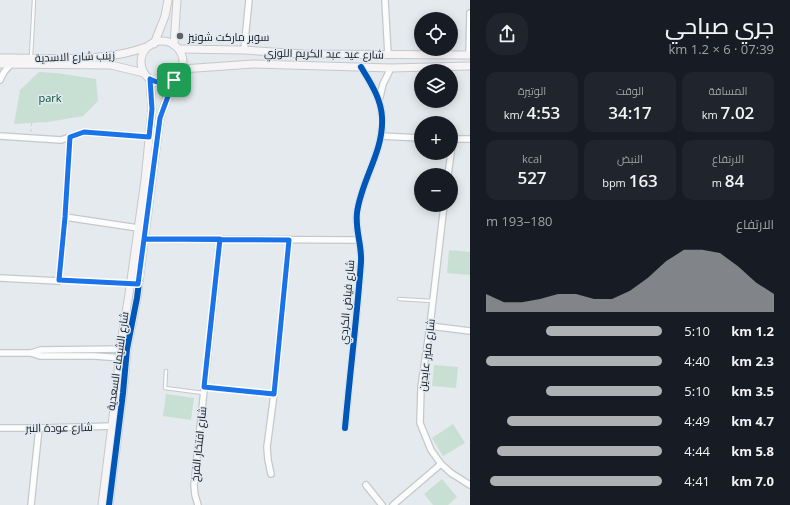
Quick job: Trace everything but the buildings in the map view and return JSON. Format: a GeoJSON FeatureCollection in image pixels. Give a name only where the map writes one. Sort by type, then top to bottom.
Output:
{"type":"FeatureCollection","features":[{"type":"Feature","properties":{"kind":"street"},"geometry":{"type":"LineString","coordinates":[[151,45],[164,42],[176,47],[182,55],[182,69],[174,80],[163,83],[150,79],[144,73],[142,62],[143,56],[151,45],[165,16],[168,0]]}},
{"type":"Feature","properties":{"kind":"street"},"geometry":{"type":"LineString","coordinates":[[176,47],[177,0]]}},
{"type":"Feature","properties":{"kind":"street"},"geometry":{"type":"LineString","coordinates":[[244,50],[249,0]]}},
{"type":"Feature","properties":{"kind":"street"},"geometry":{"type":"LineString","coordinates":[[385,0],[388,55]]}},
{"type":"Feature","properties":{"kind":"street"},"geometry":{"type":"LineString","coordinates":[[470,13],[470,55]]}},
{"type":"Feature","properties":{"kind":"street","name":"زينب شارع الاسدية"},"geometry":{"type":"LineString","coordinates":[[0,58],[117,56],[136,52],[151,45]]}},
{"type":"Feature","properties":{"kind":"street","name":"شارع عيد عبد الكريم اللوزي"},"geometry":{"type":"LineString","coordinates":[[176,47],[304,54],[470,55]]}},
{"type":"Feature","properties":{"kind":"street","name":"زينب شارع الاسدية"},"geometry":{"type":"LineString","coordinates":[[0,64],[111,65],[144,73]]}},
{"type":"Feature","properties":{"kind":"street"},"geometry":{"type":"LineString","coordinates":[[0,80],[4,72],[11,64]]}},
{"type":"Feature","properties":{"kind":"street","name":"شارع عيد عبد الكريم اللوزي"},"geometry":{"type":"LineString","coordinates":[[182,69],[253,64],[391,68],[470,66]]}},
{"type":"Feature","properties":{"kind":"street","name":"شارع فياض الكردي"},"geometry":{"type":"LineString","coordinates":[[344,428],[361,261],[356,224],[358,202],[376,154],[381,136],[382,116],[379,101],[361,67]]}},
{"type":"Feature","properties":{"kind":"street","name":"شارع فياض الكردي"},"geometry":{"type":"LineString","coordinates":[[379,101],[383,84],[391,68]]}},
{"type":"Feature","properties":{"kind":"street","name":"شارع الشيماء السعدية"},"geometry":{"type":"LineString","coordinates":[[135,284],[136,239],[152,109],[150,79]]}},
{"type":"Feature","properties":{"kind":"street","name":"شارع الشيماء السعدية"},"geometry":{"type":"LineString","coordinates":[[109,505],[116,393],[144,239],[160,118],[174,80]]}},
{"type":"Feature","properties":{"kind":"street"},"geometry":{"type":"LineString","coordinates":[[0,136],[60,140],[84,132],[149,137]]}},
{"type":"Feature","properties":{"kind":"street"},"geometry":{"type":"LineString","coordinates":[[381,136],[414,138]]}},
{"type":"Feature","properties":{"kind":"street"},"geometry":{"type":"LineString","coordinates":[[0,278],[59,280],[70,137]]}},
{"type":"Feature","properties":{"kind":"street"},"geometry":{"type":"LineString","coordinates":[[458,139],[470,139]]}},
{"type":"Feature","properties":{"kind":"street","name":"شارع منير عابدين"},"geometry":{"type":"LineString","coordinates":[[443,212],[430,326],[421,387],[420,423],[431,450],[441,464],[451,473],[470,485]]}},
{"type":"Feature","properties":{"kind":"street"},"geometry":{"type":"LineString","coordinates":[[65,217],[138,228]]}},
{"type":"Feature","properties":{"kind":"street"},"geometry":{"type":"LineString","coordinates":[[136,239],[358,240]]}},
{"type":"Feature","properties":{"kind":"street","name":"شارع افتخار الفرخ"},"geometry":{"type":"LineString","coordinates":[[198,505],[194,485],[220,239]]}},
{"type":"Feature","properties":{"kind":"street"},"geometry":{"type":"LineString","coordinates":[[271,474],[267,446],[274,394],[289,240]]}},
{"type":"Feature","properties":{"kind":"street"},"geometry":{"type":"LineString","coordinates":[[430,326],[470,331]]}},
{"type":"Feature","properties":{"kind":"street"},"geometry":{"type":"LineString","coordinates":[[0,353],[31,353],[41,350],[123,349]]}},
{"type":"Feature","properties":{"kind":"street"},"geometry":{"type":"LineString","coordinates":[[31,353],[40,356],[90,356],[122,358]]}},
{"type":"Feature","properties":{"kind":"street","name":"شارع الشيماء السعدية"},"geometry":{"type":"LineString","coordinates":[[102,505],[115,426]]}},
{"type":"Feature","properties":{"kind":"street","name":"شارع عودة النبر"},"geometry":{"type":"LineString","coordinates":[[0,428],[115,426]]}},
{"type":"Feature","properties":{"kind":"street"},"geometry":{"type":"LineString","coordinates":[[31,505],[39,428]]}},
{"type":"Feature","properties":{"kind":"street"},"geometry":{"type":"LineString","coordinates":[[393,505],[441,464]]}},
{"type":"Feature","properties":{"kind":"street"},"geometry":{"type":"LineString","coordinates":[[366,485],[382,505]]}},
{"type":"Feature","properties":{"kind":"lane"},"geometry":{"type":"LineString","coordinates":[[32,57],[34,0]]}},
{"type":"Feature","properties":{"kind":"lane"},"geometry":{"type":"LineString","coordinates":[[59,280],[135,284]]}},
{"type":"Feature","properties":{"kind":"lane"},"geometry":{"type":"LineString","coordinates":[[399,299],[432,301]]}},
{"type":"Feature","properties":{"kind":"lane"},"geometry":{"type":"LineString","coordinates":[[166,371],[165,388],[274,394]]}},
{"type":"Feature","properties":{"kind":"path"},"geometry":{"type":"LineString","coordinates":[[30,138],[32,119]]}},
{"type":"Feature","properties":{"kind":"green space","name":"park"},"geometry":{"type":"Polygon","coordinates":[[[39,72],[96,79],[98,101],[83,116],[48,122],[14,124],[20,90],[39,72]]]}},
{"type":"Feature","properties":{"kind":"green space"},"geometry":{"type":"Polygon","coordinates":[[[449,250],[470,252],[470,275],[447,273],[449,250]]]}},
{"type":"Feature","properties":{"kind":"green space"},"geometry":{"type":"Polygon","coordinates":[[[434,365],[458,367],[456,388],[432,386],[434,365]]]}},
{"type":"Feature","properties":{"kind":"green space"},"geometry":{"type":"Polygon","coordinates":[[[166,394],[194,398],[191,420],[163,416],[166,394]]]}},
{"type":"Feature","properties":{"kind":"green space"},"geometry":{"type":"Polygon","coordinates":[[[453,424],[465,443],[443,456],[432,438],[453,424]]]}},
{"type":"Feature","properties":{"kind":"green space"},"geometry":{"type":"Polygon","coordinates":[[[442,479],[457,497],[448,505],[433,505],[424,494],[442,479]]]}},
{"type":"Feature","properties":{"kind":"cycle path"},"geometry":{"type":"LineString","coordinates":[[345,428],[361,262],[357,213],[359,201],[380,142],[382,130],[380,103],[361,67]]}},
{"type":"Feature","properties":{"kind":"cycle path"},"geometry":{"type":"LineString","coordinates":[[109,505],[127,349],[137,298],[159,125],[162,112],[174,80]]}},
{"type":"Feature","properties":{"kind":"place","name":"سوبر ماركت شونيز"},"geometry":{"type":"Point","coordinates":[180,36]}},
{"type":"Feature","properties":{"kind":"route"},"geometry":{"type":"LineString","coordinates":[[174,80],[158,125],[144,239],[200,239],[289,240],[274,394],[204,387],[220,239],[144,239],[138,284],[62,282],[59,280],[69,167],[70,137],[84,132],[149,137],[152,109],[150,79],[163,83],[174,80]]}}]}
